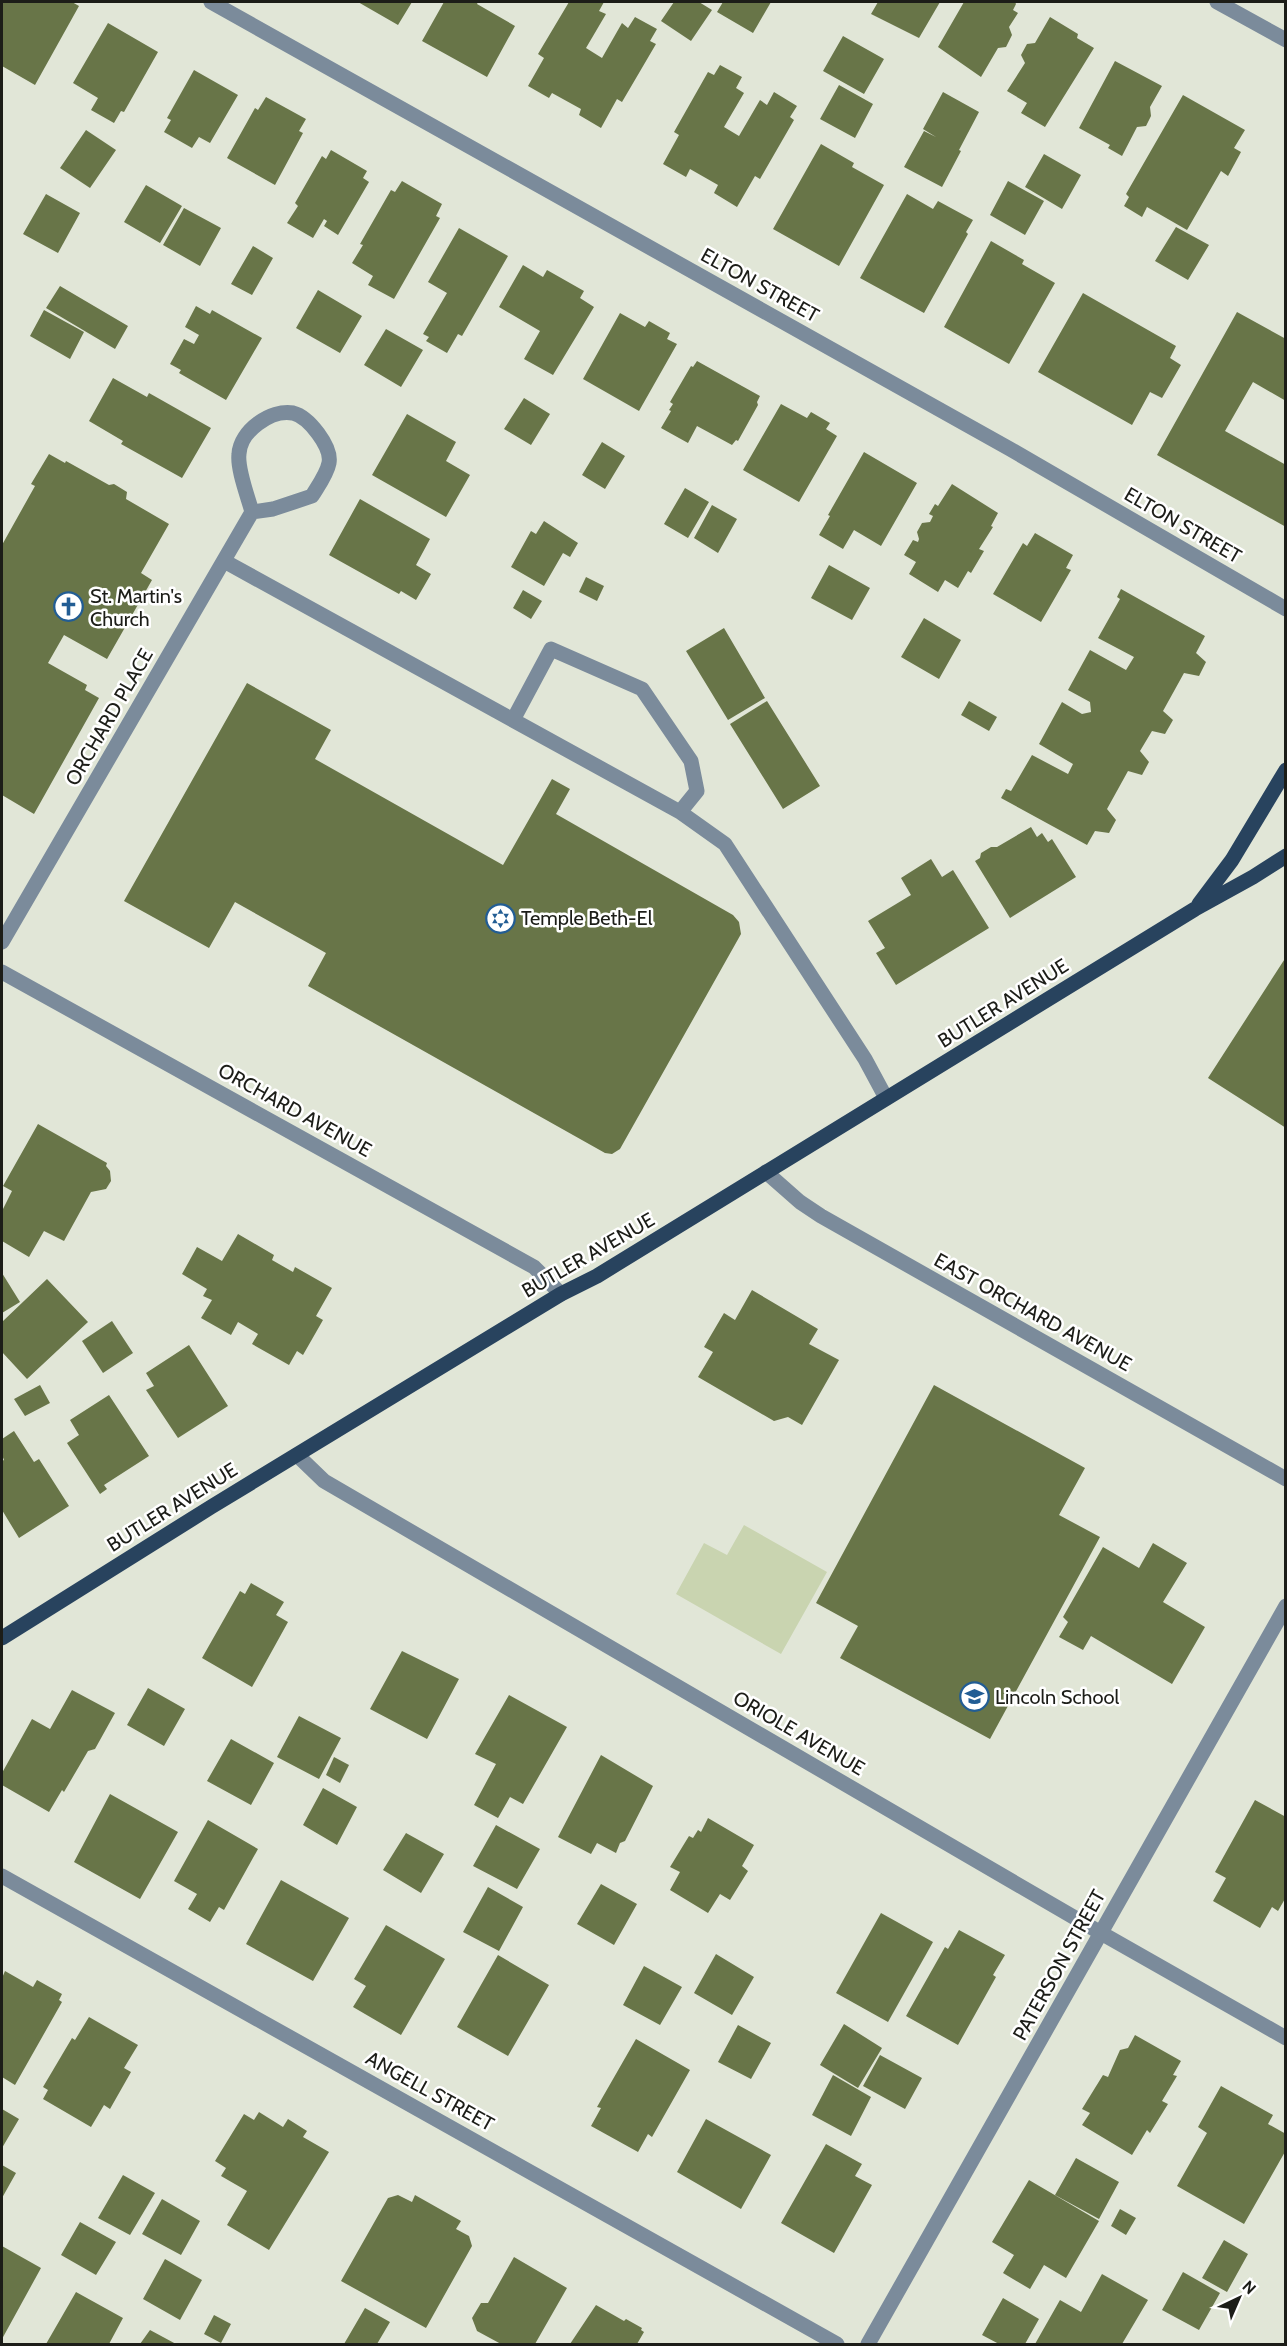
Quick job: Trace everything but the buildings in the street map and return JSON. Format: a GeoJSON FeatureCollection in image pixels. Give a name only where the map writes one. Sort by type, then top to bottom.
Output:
{"type":"FeatureCollection","features":[{"type":"Feature","properties":{"kind":"main road"},"geometry":{"type":"LineString","coordinates":[[1196,909],[1232,860],[1286,770]]}},
{"type":"Feature","properties":{"kind":"main road","name":"BUTLER AVENUE"},"geometry":{"type":"LineString","coordinates":[[2,1638],[561,1294],[597,1276],[1286,856]]}},
{"type":"Feature","properties":{"kind":"street","name":"ELTON STREET"},"geometry":{"type":"LineString","coordinates":[[211,2],[1010,449],[1286,609]]}},
{"type":"Feature","properties":{"kind":"street"},"geometry":{"type":"LineString","coordinates":[[1217,2],[1286,40]]}},
{"type":"Feature","properties":{"kind":"street"},"geometry":{"type":"LineString","coordinates":[[293,413],[309,423],[327,445],[330,462],[312,496],[273,509],[252,512],[238,453],[249,430],[269,416],[293,413]]}},
{"type":"Feature","properties":{"kind":"street","name":"ORCHARD PLACE"},"geometry":{"type":"LineString","coordinates":[[2,942],[252,512]]}},
{"type":"Feature","properties":{"kind":"street"},"geometry":{"type":"LineString","coordinates":[[224,561],[680,812],[725,844],[865,1059],[886,1098]]}},
{"type":"Feature","properties":{"kind":"street"},"geometry":{"type":"LineString","coordinates":[[513,720],[551,649],[642,689],[691,761],[697,791],[680,812]]}},
{"type":"Feature","properties":{"kind":"street","name":"ORCHARD AVENUE"},"geometry":{"type":"LineString","coordinates":[[2,972],[534,1267],[561,1294]]}},
{"type":"Feature","properties":{"kind":"street","name":"EAST ORCHARD AVENUE"},"geometry":{"type":"LineString","coordinates":[[765,1173],[821,1216],[1286,1479]]}},
{"type":"Feature","properties":{"kind":"street","name":"ORIOLE AVENUE"},"geometry":{"type":"LineString","coordinates":[[297,1455],[324,1481],[1101,1933],[1286,2038]]}},
{"type":"Feature","properties":{"kind":"street","name":"PATERSON STREET"},"geometry":{"type":"LineString","coordinates":[[868,2344],[1286,1606]]}},
{"type":"Feature","properties":{"kind":"street","name":"ANGELL STREET"},"geometry":{"type":"LineString","coordinates":[[2,1876],[837,2344]]}},
{"type":"Feature","properties":{"kind":"green space"},"geometry":{"type":"Polygon","coordinates":[[[744,1525],[827,1572],[781,1654],[676,1594],[704,1543],[727,1555],[744,1525]]]}},
{"type":"Feature","properties":{"kind":"place","name":"St. Martin's Church"},"geometry":{"type":"Point","coordinates":[69,607]}},
{"type":"Feature","properties":{"kind":"place","name":"Temple Beth-El"},"geometry":{"type":"Point","coordinates":[500,918]}},
{"type":"Feature","properties":{"kind":"place","name":"Lincoln School"},"geometry":{"type":"Point","coordinates":[974,1697]}}]}
